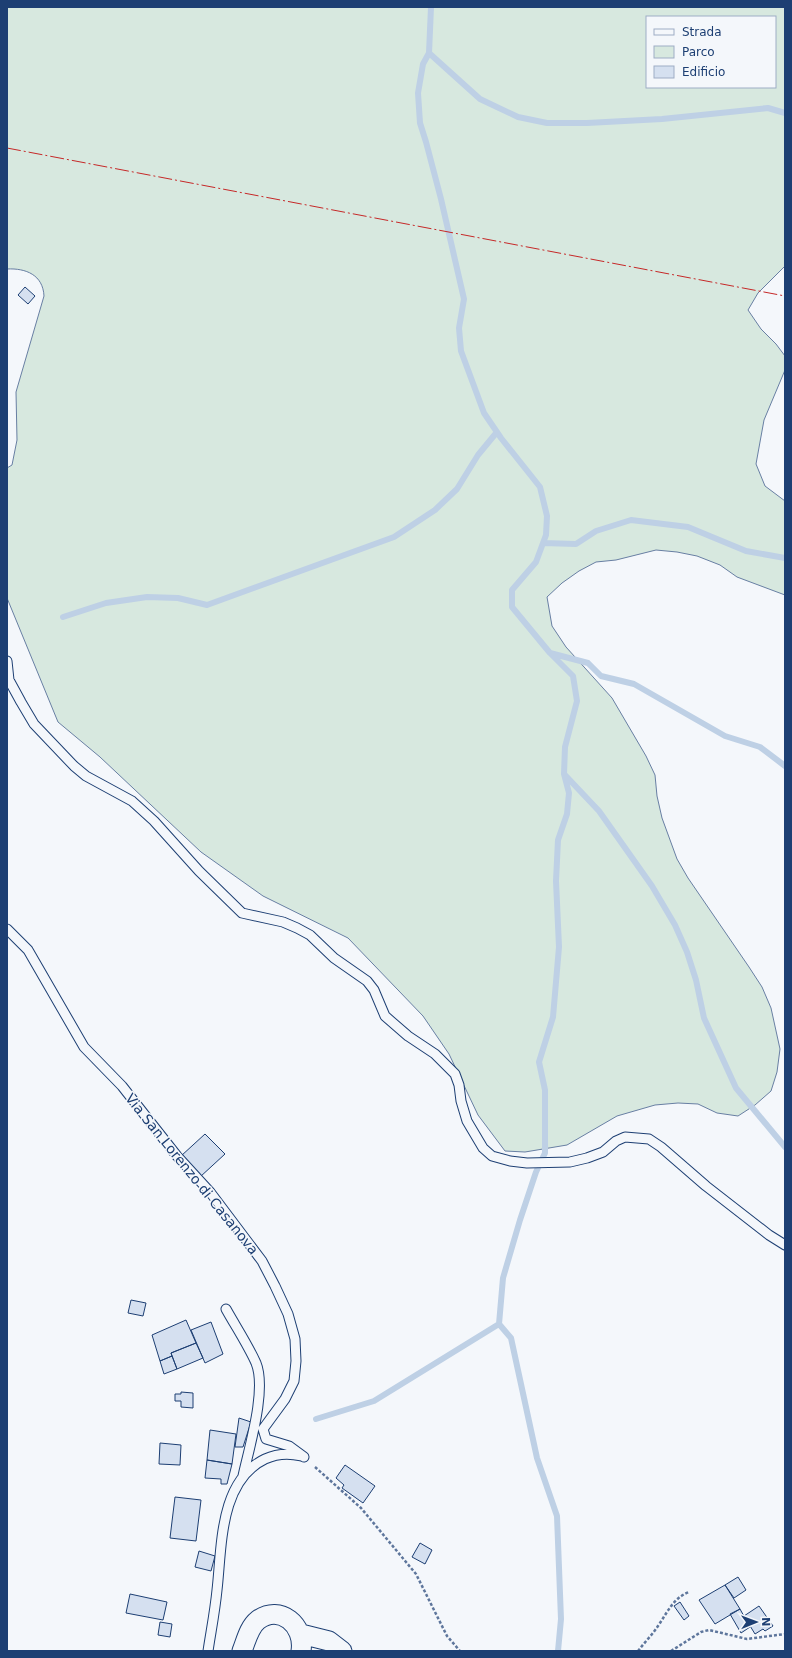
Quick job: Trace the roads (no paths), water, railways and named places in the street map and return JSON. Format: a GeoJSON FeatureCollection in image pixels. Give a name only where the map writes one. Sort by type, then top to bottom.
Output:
{"type":"FeatureCollection","features":[{"type":"Feature","properties":{"kind":"street"},"geometry":{"type":"LineString","coordinates":[[242,1651],[252,1627],[258,1620],[266,1616],[274,1615],[283,1616],[291,1620],[297,1626],[301,1643],[329,1641],[342,1651]]}},
{"type":"Feature","properties":{"kind":"lane"},"geometry":{"type":"LineString","coordinates":[[7,661],[9,680],[31,719],[74,766],[86,776],[132,801],[154,821],[199,871],[242,913],[284,922],[298,928],[314,938],[334,958],[367,981],[374,990],[385,1016],[408,1036],[435,1054],[455,1074],[467,1121],[483,1148],[492,1156],[510,1161],[527,1163],[570,1162],[603,1152],[616,1141],[625,1137],[649,1139],[661,1147],[712,1191],[769,1235],[785,1245]]}},
{"type":"Feature","properties":{"kind":"lane","name":"Via San Lorenzo di Casanova"},"geometry":{"type":"LineString","coordinates":[[7,929],[28,950],[84,1047],[122,1086],[177,1156],[210,1192],[262,1261],[288,1314],[295,1338],[296,1361],[294,1381],[285,1399],[263,1429],[266,1438],[289,1446],[304,1457],[294,1454],[271,1457],[254,1466],[242,1476]]}},
{"type":"Feature","properties":{"kind":"lane"},"geometry":{"type":"LineString","coordinates":[[208,1651],[226,1515],[230,1498],[242,1476],[259,1398],[260,1381],[256,1364],[226,1309]]}},
{"type":"Feature","properties":{"kind":"waterway"},"geometry":{"type":"LineString","coordinates":[[431,7],[429,53],[423,64],[418,93],[420,123],[441,199],[464,299],[459,328],[461,351],[484,413],[501,438],[540,487],[547,516],[546,535],[536,562],[512,590],[512,607],[550,653],[573,676],[577,701],[565,747],[564,774],[569,793],[567,814],[558,840],[556,881],[559,947],[553,1017],[539,1062],[545,1090],[545,1153],[536,1172],[503,1278],[499,1324],[511,1338],[537,1458],[557,1516],[561,1619],[558,1651]]}},
{"type":"Feature","properties":{"kind":"waterway"},"geometry":{"type":"LineString","coordinates":[[429,53],[480,99],[518,117],[547,123],[587,123],[662,119],[768,108],[785,113]]}},
{"type":"Feature","properties":{"kind":"waterway"},"geometry":{"type":"LineString","coordinates":[[63,617],[106,603],[147,597],[178,598],[207,605],[394,537],[435,510],[457,489],[478,455],[497,432]]}},
{"type":"Feature","properties":{"kind":"waterway"},"geometry":{"type":"LineString","coordinates":[[543,543],[576,544],[596,531],[631,520],[688,527],[746,551],[785,558]]}},
{"type":"Feature","properties":{"kind":"waterway"},"geometry":{"type":"LineString","coordinates":[[550,653],[588,663],[601,676],[634,684],[725,736],[760,747],[785,766]]}},
{"type":"Feature","properties":{"kind":"waterway"},"geometry":{"type":"LineString","coordinates":[[565,775],[599,811],[652,886],[675,925],[687,952],[696,980],[704,1018],[736,1088],[785,1147]]}},
{"type":"Feature","properties":{"kind":"waterway"},"geometry":{"type":"LineString","coordinates":[[316,1419],[374,1401],[499,1324]]}}]}
